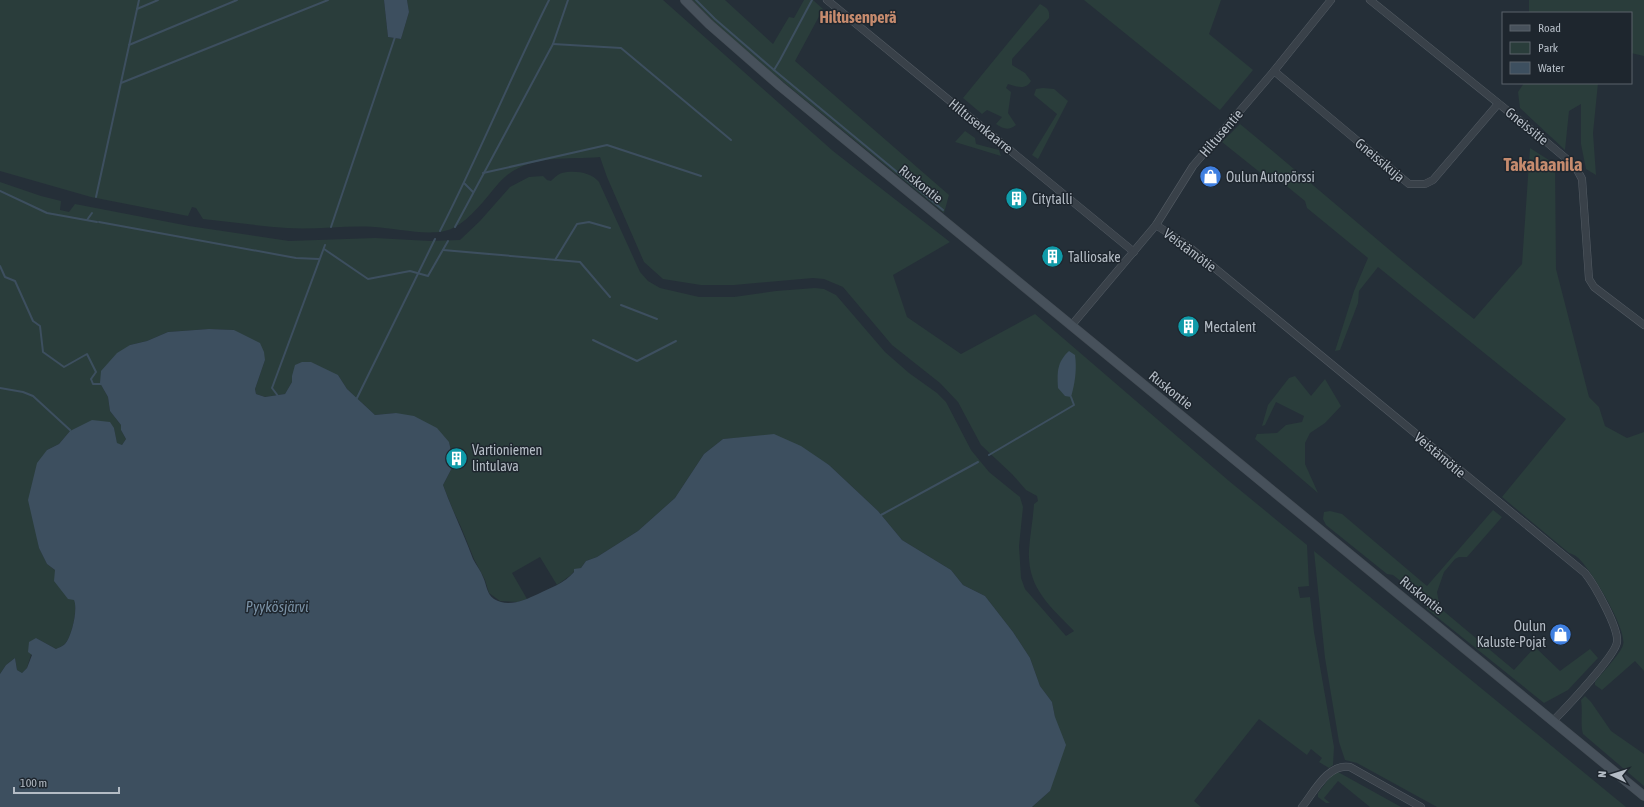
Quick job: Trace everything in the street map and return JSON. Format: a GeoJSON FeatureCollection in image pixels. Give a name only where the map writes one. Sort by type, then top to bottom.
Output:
{"type":"FeatureCollection","features":[{"type":"Feature","properties":{"kind":"main road","name":"Ruskontie"},"geometry":{"type":"LineString","coordinates":[[685,0],[709,24],[776,82],[1644,796]]}},
{"type":"Feature","properties":{"kind":"street","name":"Hiltusenkaarre"},"geometry":{"type":"LineString","coordinates":[[827,0],[1134,252]]}},
{"type":"Feature","properties":{"kind":"street","name":"Hiltusentie"},"geometry":{"type":"LineString","coordinates":[[1071,326],[1156,224],[1192,166],[1274,71],[1331,0]]}},
{"type":"Feature","properties":{"kind":"street","name":"Gneissitie"},"geometry":{"type":"LineString","coordinates":[[1370,0],[1575,166],[1582,179],[1589,279],[1594,287],[1644,325]]}},
{"type":"Feature","properties":{"kind":"street","name":"Gneissikuja"},"geometry":{"type":"LineString","coordinates":[[1274,71],[1409,184],[1425,184],[1433,180],[1498,104]]}},
{"type":"Feature","properties":{"kind":"street","name":"Veistämötie"},"geometry":{"type":"LineString","coordinates":[[1156,224],[1188,246],[1585,573],[1600,597],[1616,632],[1617,644],[1590,680],[1553,721]]}},
{"type":"Feature","properties":{"kind":"street"},"geometry":{"type":"LineString","coordinates":[[1302,807],[1329,772],[1342,766],[1350,767],[1422,807]]}},
{"type":"Feature","properties":{"kind":"green space"},"geometry":{"type":"Polygon","coordinates":[[[0,0],[384,0],[388,37],[401,39],[409,12],[407,0],[663,0],[833,151],[950,242],[893,275],[907,317],[961,354],[1035,314],[1229,481],[1307,545],[1309,586],[1298,587],[1300,598],[1310,597],[1314,632],[1334,747],[1333,765],[1329,768],[1319,762],[1322,758],[1311,749],[1307,755],[1259,719],[1194,801],[1201,807],[1032,807],[1050,791],[1055,717],[1052,702],[1040,686],[1030,658],[1013,632],[985,596],[963,585],[951,570],[902,540],[878,511],[829,465],[774,435],[723,439],[704,454],[675,498],[638,531],[597,557],[586,561],[581,568],[575,570],[571,575],[557,585],[540,557],[512,573],[527,599],[518,602],[500,601],[489,593],[485,580],[474,559],[443,485],[454,464],[449,442],[396,413],[375,415],[347,389],[338,375],[292,376],[292,382],[285,394],[265,397],[256,394],[255,389],[265,360],[234,330],[209,329],[168,332],[147,341],[130,345],[100,383],[108,397],[110,411],[121,425],[121,430],[126,439],[122,445],[117,444],[114,428],[70,431],[59,444],[47,450],[37,537],[39,548],[47,564],[55,570],[74,599],[74,622],[68,640],[64,645],[56,649],[36,638],[27,668],[22,673],[17,670],[15,658],[6,665],[0,674],[0,182],[61,201],[60,210],[69,212],[75,204],[189,226],[289,241],[375,238],[430,241],[460,240],[480,221],[510,187],[529,177],[543,176],[547,180],[551,181],[562,173],[577,172],[592,176],[599,182],[640,272],[648,281],[660,288],[699,297],[734,297],[776,291],[815,288],[824,289],[836,295],[885,352],[909,373],[937,393],[946,402],[971,450],[989,472],[1020,497],[1023,507],[1019,546],[1021,578],[1025,589],[1066,636],[1074,631],[1042,595],[1036,586],[1032,575],[1029,563],[1029,550],[1034,504],[1038,501],[1037,496],[1026,490],[1012,474],[981,445],[958,402],[940,383],[892,345],[843,287],[824,279],[813,278],[734,285],[701,285],[663,279],[644,262],[607,177],[600,157],[546,160],[520,167],[498,184],[477,208],[460,224],[445,231],[436,232],[415,232],[364,227],[287,228],[203,219],[196,208],[192,207],[188,216],[91,197],[0,171],[0,0]]]}},
{"type":"Feature","properties":{"kind":"green space"},"geometry":{"type":"Polygon","coordinates":[[[692,0],[725,0],[773,44],[789,17],[794,18],[804,0],[813,0],[823,9],[795,61],[949,195],[944,213],[771,72],[713,21],[692,0]]]}},
{"type":"Feature","properties":{"kind":"green space"},"geometry":{"type":"Polygon","coordinates":[[[1084,0],[1221,0],[1209,34],[1253,70],[1220,110],[1084,0]]]}},
{"type":"Feature","properties":{"kind":"green space"},"geometry":{"type":"Polygon","coordinates":[[[1529,0],[1644,0],[1644,56],[1632,53],[1632,12],[1529,12],[1529,0]]]}},
{"type":"Feature","properties":{"kind":"green space"},"geometry":{"type":"Polygon","coordinates":[[[1040,4],[1048,10],[1049,18],[1012,59],[1012,65],[1025,73],[1031,81],[1023,87],[1008,84],[1006,88],[1011,92],[1008,113],[1016,125],[1008,129],[1004,128],[996,124],[1002,117],[987,110],[982,114],[963,98],[1040,4]]]}},
{"type":"Feature","properties":{"kind":"green space"},"geometry":{"type":"Polygon","coordinates":[[[1523,84],[1598,84],[1593,133],[1596,175],[1586,169],[1581,144],[1581,104],[1569,111],[1565,150],[1520,108],[1518,92],[1523,84]]]}},
{"type":"Feature","properties":{"kind":"green space"},"geometry":{"type":"Polygon","coordinates":[[[1036,89],[1054,89],[1068,101],[1038,159],[1032,155],[1057,114],[1034,95],[1036,89]]]}},
{"type":"Feature","properties":{"kind":"green space"},"geometry":{"type":"Polygon","coordinates":[[[1240,124],[1474,319],[1522,264],[1530,148],[1555,164],[1556,269],[1589,397],[1599,407],[1605,426],[1627,438],[1644,432],[1644,671],[1635,661],[1602,690],[1595,685],[1595,682],[1615,658],[1623,645],[1623,637],[1620,626],[1614,613],[1599,585],[1583,563],[1502,497],[1566,419],[1378,267],[1359,291],[1358,303],[1340,350],[1335,351],[1354,291],[1368,258],[1307,208],[1305,201],[1278,179],[1272,177],[1268,182],[1267,178],[1222,142],[1240,124]]]}},
{"type":"Feature","properties":{"kind":"green space"},"geometry":{"type":"Polygon","coordinates":[[[965,131],[975,138],[976,144],[999,150],[1001,156],[955,142],[965,131]]]}},
{"type":"Feature","properties":{"kind":"green space"},"geometry":{"type":"Polygon","coordinates":[[[1295,376],[1311,396],[1325,379],[1341,406],[1325,423],[1310,433],[1305,443],[1305,464],[1318,493],[1255,439],[1257,434],[1277,433],[1286,425],[1302,422],[1304,416],[1276,402],[1265,425],[1262,426],[1268,405],[1289,378],[1295,376]]]}},
{"type":"Feature","properties":{"kind":"green space"},"geometry":{"type":"Polygon","coordinates":[[[1493,510],[1502,517],[1467,557],[1459,557],[1455,559],[1444,572],[1437,592],[1440,608],[1514,670],[1535,647],[1560,671],[1590,649],[1598,658],[1568,690],[1544,703],[1427,609],[1426,601],[1393,575],[1387,574],[1326,525],[1323,519],[1324,512],[1330,511],[1342,514],[1427,586],[1493,510]]]}},
{"type":"Feature","properties":{"kind":"green space"},"geometry":{"type":"Polygon","coordinates":[[[1314,551],[1626,807],[1437,807],[1357,763],[1345,760],[1339,742],[1325,658],[1314,551]]]}},
{"type":"Feature","properties":{"kind":"green space"},"geometry":{"type":"Polygon","coordinates":[[[1585,696],[1591,702],[1611,731],[1644,754],[1644,786],[1583,734],[1581,700],[1585,696]]]}},
{"type":"Feature","properties":{"kind":"green space"},"geometry":{"type":"Polygon","coordinates":[[[1338,772],[1401,807],[1370,807],[1338,781],[1324,798],[1330,803],[1326,803],[1318,797],[1318,793],[1331,776],[1338,772]]]}},
{"type":"Feature","properties":{"kind":"water"},"geometry":{"type":"Polygon","coordinates":[[[384,0],[407,0],[409,12],[401,39],[388,37],[384,0]]]}},
{"type":"Feature","properties":{"kind":"water","name":"Pyykösjärvi"},"geometry":{"type":"Polygon","coordinates":[[[209,329],[234,330],[260,343],[264,352],[265,360],[255,389],[256,394],[265,397],[285,394],[292,382],[295,365],[302,362],[311,362],[338,375],[347,389],[375,415],[396,413],[414,416],[437,428],[449,442],[454,464],[443,485],[489,594],[499,602],[511,603],[522,601],[557,585],[570,576],[574,572],[574,569],[581,568],[586,561],[597,557],[638,531],[675,498],[704,454],[723,439],[774,434],[801,446],[829,465],[878,511],[902,540],[951,570],[963,585],[985,596],[1013,632],[1030,658],[1040,686],[1052,702],[1055,717],[1066,745],[1050,791],[1032,807],[0,807],[0,674],[6,665],[15,658],[17,670],[22,673],[27,668],[32,655],[28,652],[29,642],[36,638],[56,649],[64,645],[70,635],[75,616],[74,600],[68,599],[54,581],[55,570],[47,564],[39,548],[28,500],[37,463],[47,450],[59,444],[70,431],[92,420],[110,422],[114,428],[117,443],[122,445],[126,439],[121,430],[121,425],[110,411],[108,397],[100,383],[101,371],[117,353],[130,345],[147,341],[168,332],[209,329]]]}},
{"type":"Feature","properties":{"kind":"water"},"geometry":{"type":"Polygon","coordinates":[[[1069,351],[1075,355],[1076,360],[1074,386],[1071,397],[1065,396],[1058,388],[1058,372],[1060,363],[1069,351]]]}},
{"type":"Feature","properties":{"kind":"waterway"},"geometry":{"type":"LineString","coordinates":[[96,197],[139,0]]}},
{"type":"Feature","properties":{"kind":"waterway"},"geometry":{"type":"LineString","coordinates":[[137,9],[158,0]]}},
{"type":"Feature","properties":{"kind":"waterway"},"geometry":{"type":"LineString","coordinates":[[129,45],[237,0]]}},
{"type":"Feature","properties":{"kind":"waterway"},"geometry":{"type":"LineString","coordinates":[[121,83],[328,0]]}},
{"type":"Feature","properties":{"kind":"waterway"},"geometry":{"type":"LineString","coordinates":[[440,231],[549,0]]}},
{"type":"Feature","properties":{"kind":"waterway"},"geometry":{"type":"LineString","coordinates":[[455,227],[553,44],[568,0]]}},
{"type":"Feature","properties":{"kind":"waterway"},"geometry":{"type":"LineString","coordinates":[[696,0],[715,19],[774,70],[943,210]]}},
{"type":"Feature","properties":{"kind":"waterway"},"geometry":{"type":"LineString","coordinates":[[774,70],[812,0]]}},
{"type":"Feature","properties":{"kind":"waterway"},"geometry":{"type":"LineString","coordinates":[[331,227],[395,37]]}},
{"type":"Feature","properties":{"kind":"waterway"},"geometry":{"type":"LineString","coordinates":[[553,44],[621,48],[731,140]]}},
{"type":"Feature","properties":{"kind":"waterway"},"geometry":{"type":"LineString","coordinates":[[483,173],[607,145],[701,176]]}},
{"type":"Feature","properties":{"kind":"waterway"},"geometry":{"type":"LineString","coordinates":[[464,183],[473,192]]}},
{"type":"Feature","properties":{"kind":"waterway"},"geometry":{"type":"LineString","coordinates":[[0,191],[47,213],[97,222]]}},
{"type":"Feature","properties":{"kind":"waterway"},"geometry":{"type":"LineString","coordinates":[[87,220],[92,213]]}},
{"type":"Feature","properties":{"kind":"waterway"},"geometry":{"type":"LineString","coordinates":[[99,222],[296,258],[319,259]]}},
{"type":"Feature","properties":{"kind":"waterway"},"geometry":{"type":"LineString","coordinates":[[555,260],[577,224],[589,222],[610,228]]}},
{"type":"Feature","properties":{"kind":"waterway"},"geometry":{"type":"LineString","coordinates":[[357,398],[435,239]]}},
{"type":"Feature","properties":{"kind":"waterway"},"geometry":{"type":"LineString","coordinates":[[324,249],[368,279],[410,271],[428,276],[448,241]]}},
{"type":"Feature","properties":{"kind":"waterway"},"geometry":{"type":"LineString","coordinates":[[278,396],[272,388],[325,245]]}},
{"type":"Feature","properties":{"kind":"waterway"},"geometry":{"type":"LineString","coordinates":[[443,250],[580,262],[610,297]]}},
{"type":"Feature","properties":{"kind":"waterway"},"geometry":{"type":"LineString","coordinates":[[0,266],[5,277],[15,281],[33,321],[40,326],[43,352],[64,367],[87,354],[96,372],[91,379],[93,384],[101,384]]}},
{"type":"Feature","properties":{"kind":"waterway"},"geometry":{"type":"LineString","coordinates":[[621,305],[657,319]]}},
{"type":"Feature","properties":{"kind":"waterway"},"geometry":{"type":"LineString","coordinates":[[593,340],[637,361],[676,341]]}},
{"type":"Feature","properties":{"kind":"waterway"},"geometry":{"type":"LineString","coordinates":[[0,388],[23,392],[33,396],[70,430]]}},
{"type":"Feature","properties":{"kind":"waterway"},"geometry":{"type":"LineString","coordinates":[[989,455],[1074,405],[1071,397]]}},
{"type":"Feature","properties":{"kind":"waterway"},"geometry":{"type":"LineString","coordinates":[[881,515],[978,462]]}},
{"type":"Feature","properties":{"kind":"place","name":"Oulun Autopörssi"},"geometry":{"type":"Point","coordinates":[1210,177]}},
{"type":"Feature","properties":{"kind":"place","name":"Citytalli"},"geometry":{"type":"Point","coordinates":[1017,199]}},
{"type":"Feature","properties":{"kind":"place","name":"Talliosake"},"geometry":{"type":"Point","coordinates":[1053,257]}},
{"type":"Feature","properties":{"kind":"place","name":"Mectalent"},"geometry":{"type":"Point","coordinates":[1189,327]}},
{"type":"Feature","properties":{"kind":"place","name":"Vartioniemen lintulava"},"geometry":{"type":"Point","coordinates":[457,458]}},
{"type":"Feature","properties":{"kind":"place","name":"Oulun Kaluste-Pojat"},"geometry":{"type":"Point","coordinates":[1561,634]}},
{"type":"Feature","properties":{"kind":"district","name":"Hiltusenperä"},"geometry":{"type":"Point","coordinates":[858,17]}},
{"type":"Feature","properties":{"kind":"district","name":"Takalaanila"},"geometry":{"type":"Point","coordinates":[1543,165]}}]}
